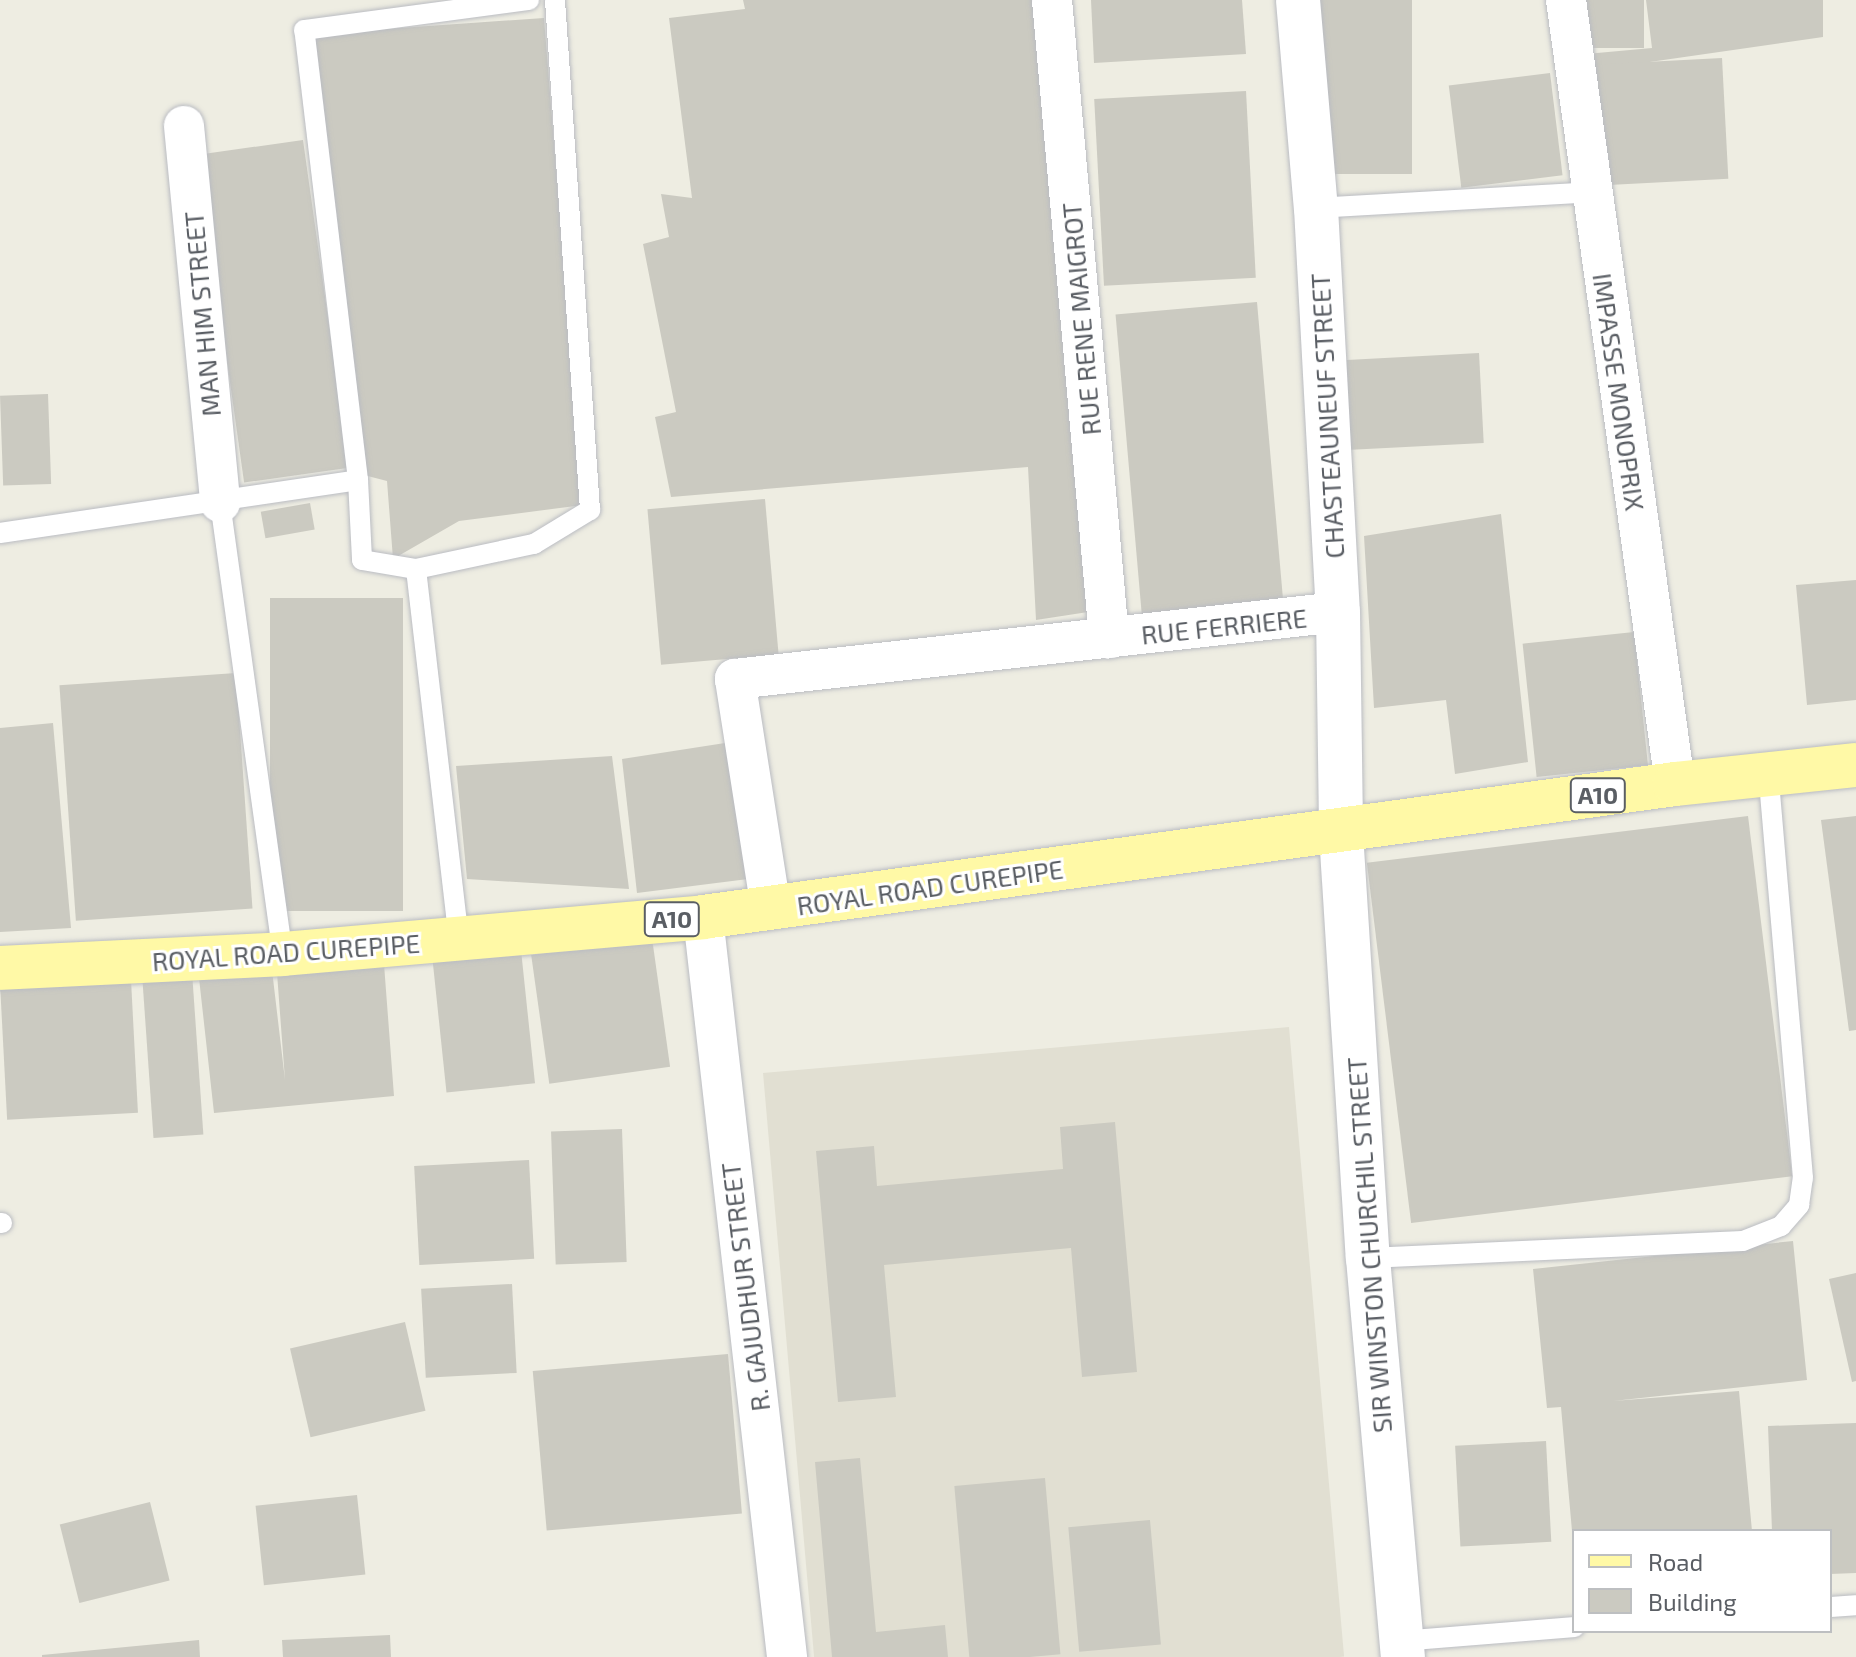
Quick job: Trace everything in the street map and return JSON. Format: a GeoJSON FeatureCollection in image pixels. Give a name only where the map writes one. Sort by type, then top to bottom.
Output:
{"type":"FeatureCollection","features":[{"type":"Feature","properties":{"kind":"main road","name":"ROYAL ROAD CUREPIPE"},"geometry":{"type":"LineString","coordinates":[[0,968],[283,954],[703,917],[1341,833],[1675,784],[1856,765]]}},
{"type":"Feature","properties":{"kind":"street","name":"RUE RENE MAIGROT"},"geometry":{"type":"LineString","coordinates":[[1052,0],[1109,638]]}},
{"type":"Feature","properties":{"kind":"street","name":"CHASTEAUNEUF STREET"},"geometry":{"type":"LineString","coordinates":[[1298,0],[1316,208],[1338,612],[1341,833]]}},
{"type":"Feature","properties":{"kind":"street","name":"IMPASSE MONOPRIX"},"geometry":{"type":"LineString","coordinates":[[1566,0],[1590,192],[1675,784]]}},
{"type":"Feature","properties":{"kind":"street","name":"MAN HIM STREET"},"geometry":{"type":"LineString","coordinates":[[184,126],[220,502]]}},
{"type":"Feature","properties":{"kind":"street","name":"RUE FERRIERE"},"geometry":{"type":"LineString","coordinates":[[771,909],[735,679],[1338,612]]}},
{"type":"Feature","properties":{"kind":"street","name":"SIR WINSTON CHURCHIL STREET"},"geometry":{"type":"LineString","coordinates":[[1341,833],[1368,1258],[1402,1649]]}},
{"type":"Feature","properties":{"kind":"street","name":"R. GAJUDHUR STREET"},"geometry":{"type":"LineString","coordinates":[[703,917],[787,1657]]}},
{"type":"Feature","properties":{"kind":"lane"},"geometry":{"type":"LineString","coordinates":[[529,0],[304,30],[358,480],[362,560],[416,569],[534,544],[590,510],[555,0]]}},
{"type":"Feature","properties":{"kind":"lane"},"geometry":{"type":"LineString","coordinates":[[1316,208],[1590,192]]}},
{"type":"Feature","properties":{"kind":"lane"},"geometry":{"type":"LineString","coordinates":[[0,533],[358,480]]}},
{"type":"Feature","properties":{"kind":"lane"},"geometry":{"type":"LineString","coordinates":[[220,502],[283,954]]}},
{"type":"Feature","properties":{"kind":"lane"},"geometry":{"type":"LineString","coordinates":[[416,569],[459,939]]}},
{"type":"Feature","properties":{"kind":"lane"},"geometry":{"type":"LineString","coordinates":[[1368,1258],[1743,1241],[1781,1226],[1799,1205],[1803,1178],[1768,773]]}},
{"type":"Feature","properties":{"kind":"lane"},"geometry":{"type":"LineString","coordinates":[[1832,1607],[1856,1605]]}},
{"type":"Feature","properties":{"kind":"lane"},"geometry":{"type":"LineString","coordinates":[[1402,1649],[1572,1627]]}},
{"type":"Feature","properties":{"kind":"shaded area"},"geometry":{"type":"Polygon","coordinates":[[[1289,1027],[1344,1657],[814,1657],[763,1073],[1289,1027]]]}},
{"type":"Feature","properties":{"kind":"building"},"geometry":{"type":"Polygon","coordinates":[[[743,0],[1044,0],[1101,610],[1036,620],[1028,467],[671,497],[655,417],[676,412],[643,244],[669,237],[661,194],[692,198],[669,18],[745,9],[743,0]]]}},
{"type":"Feature","properties":{"kind":"building"},"geometry":{"type":"Polygon","coordinates":[[[1091,0],[1242,0],[1246,54],[1094,63],[1091,0]]]}},
{"type":"Feature","properties":{"kind":"building"},"geometry":{"type":"Polygon","coordinates":[[[1308,0],[1412,0],[1412,174],[1308,174],[1308,0]]]}},
{"type":"Feature","properties":{"kind":"building"},"geometry":{"type":"Polygon","coordinates":[[[1578,0],[1644,0],[1644,48],[1578,48],[1578,0]]]}},
{"type":"Feature","properties":{"kind":"building"},"geometry":{"type":"Polygon","coordinates":[[[1646,0],[1823,0],[1823,37],[1587,71],[1586,54],[1652,48],[1646,0]]]}},
{"type":"Feature","properties":{"kind":"building"},"geometry":{"type":"Polygon","coordinates":[[[544,18],[583,505],[459,521],[393,559],[387,481],[356,473],[300,35],[544,18]]]}},
{"type":"Feature","properties":{"kind":"building"},"geometry":{"type":"Polygon","coordinates":[[[1722,58],[1728,179],[1595,186],[1588,65],[1722,58]]]}},
{"type":"Feature","properties":{"kind":"building"},"geometry":{"type":"Polygon","coordinates":[[[1550,73],[1563,175],[1461,188],[1449,85],[1550,73]]]}},
{"type":"Feature","properties":{"kind":"building"},"geometry":{"type":"Polygon","coordinates":[[[1246,91],[1256,278],[1104,286],[1094,99],[1246,91]]]}},
{"type":"Feature","properties":{"kind":"building"},"geometry":{"type":"Polygon","coordinates":[[[303,140],[349,468],[244,483],[198,155],[303,140]]]}},
{"type":"Feature","properties":{"kind":"building"},"geometry":{"type":"Polygon","coordinates":[[[1257,302],[1283,603],[1142,615],[1116,314],[1257,302]]]}},
{"type":"Feature","properties":{"kind":"building"},"geometry":{"type":"Polygon","coordinates":[[[1479,353],[1484,443],[1347,450],[1342,360],[1479,353]]]}},
{"type":"Feature","properties":{"kind":"building"},"geometry":{"type":"Polygon","coordinates":[[[48,394],[51,484],[3,486],[0,396],[48,394]]]}},
{"type":"Feature","properties":{"kind":"building"},"geometry":{"type":"Polygon","coordinates":[[[765,499],[779,654],[661,665],[647,509],[765,499]]]}},
{"type":"Feature","properties":{"kind":"building"},"geometry":{"type":"Polygon","coordinates":[[[310,503],[315,530],[265,538],[261,512],[310,503]]]}},
{"type":"Feature","properties":{"kind":"building"},"geometry":{"type":"Polygon","coordinates":[[[1501,514],[1528,762],[1455,774],[1446,700],[1374,708],[1364,536],[1501,514]]]}},
{"type":"Feature","properties":{"kind":"building"},"geometry":{"type":"Polygon","coordinates":[[[1856,580],[1856,700],[1807,705],[1796,585],[1856,580]]]}},
{"type":"Feature","properties":{"kind":"building"},"geometry":{"type":"Polygon","coordinates":[[[270,598],[403,598],[403,911],[270,911],[270,598]]]}},
{"type":"Feature","properties":{"kind":"building"},"geometry":{"type":"Polygon","coordinates":[[[1634,632],[1648,765],[1537,777],[1523,644],[1634,632]]]}},
{"type":"Feature","properties":{"kind":"building"},"geometry":{"type":"Polygon","coordinates":[[[236,673],[252,908],[76,921],[59,685],[236,673]]]}},
{"type":"Feature","properties":{"kind":"building"},"geometry":{"type":"Polygon","coordinates":[[[53,723],[71,928],[0,932],[0,728],[53,723]]]}},
{"type":"Feature","properties":{"kind":"building"},"geometry":{"type":"Polygon","coordinates":[[[725,743],[756,878],[637,893],[622,759],[725,743]]]}},
{"type":"Feature","properties":{"kind":"building"},"geometry":{"type":"Polygon","coordinates":[[[612,756],[629,889],[467,879],[456,766],[612,756]]]}},
{"type":"Feature","properties":{"kind":"building"},"geometry":{"type":"Polygon","coordinates":[[[1748,816],[1792,1176],[1411,1223],[1367,863],[1748,816]]]}},
{"type":"Feature","properties":{"kind":"building"},"geometry":{"type":"Polygon","coordinates":[[[1856,816],[1856,1030],[1849,1031],[1821,820],[1856,816]]]}},
{"type":"Feature","properties":{"kind":"building"},"geometry":{"type":"Polygon","coordinates":[[[652,938],[670,1067],[549,1084],[531,955],[652,938]]]}},
{"type":"Feature","properties":{"kind":"building"},"geometry":{"type":"Polygon","coordinates":[[[521,950],[535,1083],[446,1093],[432,959],[521,950]]]}},
{"type":"Feature","properties":{"kind":"building"},"geometry":{"type":"Polygon","coordinates":[[[384,964],[394,1096],[214,1113],[199,978],[272,970],[285,1080],[277,973],[384,964]]]}},
{"type":"Feature","properties":{"kind":"building"},"geometry":{"type":"Polygon","coordinates":[[[192,972],[203,1135],[153,1138],[142,975],[192,972]]]}},
{"type":"Feature","properties":{"kind":"building"},"geometry":{"type":"Polygon","coordinates":[[[131,980],[138,1113],[7,1120],[0,987],[131,980]]]}},
{"type":"Feature","properties":{"kind":"building"},"geometry":{"type":"Polygon","coordinates":[[[1115,1122],[1137,1372],[1082,1377],[1071,1248],[884,1265],[896,1397],[838,1402],[816,1151],[874,1146],[877,1186],[1063,1169],[1060,1127],[1115,1122]]]}},
{"type":"Feature","properties":{"kind":"building"},"geometry":{"type":"Polygon","coordinates":[[[622,1129],[627,1262],[556,1264],[551,1131],[622,1129]]]}},
{"type":"Feature","properties":{"kind":"building"},"geometry":{"type":"Polygon","coordinates":[[[529,1160],[534,1259],[419,1265],[414,1166],[529,1160]]]}},
{"type":"Feature","properties":{"kind":"building"},"geometry":{"type":"Polygon","coordinates":[[[1793,1241],[1807,1380],[1613,1401],[1739,1391],[1752,1529],[1572,1531],[1561,1407],[1547,1408],[1533,1269],[1793,1241]]]}},
{"type":"Feature","properties":{"kind":"building"},"geometry":{"type":"Polygon","coordinates":[[[1856,1273],[1856,1381],[1852,1382],[1829,1279],[1856,1273]]]}},
{"type":"Feature","properties":{"kind":"building"},"geometry":{"type":"Polygon","coordinates":[[[512,1284],[517,1373],[426,1378],[421,1289],[512,1284]]]}},
{"type":"Feature","properties":{"kind":"building"},"geometry":{"type":"Polygon","coordinates":[[[405,1322],[425,1411],[310,1437],[290,1349],[405,1322]]]}},
{"type":"Feature","properties":{"kind":"building"},"geometry":{"type":"Polygon","coordinates":[[[728,1354],[742,1513],[547,1530],[533,1371],[728,1354]]]}},
{"type":"Feature","properties":{"kind":"building"},"geometry":{"type":"Polygon","coordinates":[[[1856,1423],[1856,1573],[1832,1574],[1832,1529],[1772,1529],[1768,1426],[1856,1423]]]}},
{"type":"Feature","properties":{"kind":"building"},"geometry":{"type":"Polygon","coordinates":[[[1546,1441],[1551,1542],[1460,1547],[1455,1446],[1546,1441]]]}},
{"type":"Feature","properties":{"kind":"building"},"geometry":{"type":"Polygon","coordinates":[[[860,1458],[876,1632],[945,1625],[948,1657],[832,1657],[815,1462],[860,1458]]]}},
{"type":"Feature","properties":{"kind":"building"},"geometry":{"type":"Polygon","coordinates":[[[1045,1478],[1060,1654],[969,1657],[954,1486],[1045,1478]]]}},
{"type":"Feature","properties":{"kind":"building"},"geometry":{"type":"Polygon","coordinates":[[[357,1495],[365,1575],[264,1585],[256,1506],[357,1495]]]}},
{"type":"Feature","properties":{"kind":"building"},"geometry":{"type":"Polygon","coordinates":[[[150,1502],[170,1581],[79,1603],[60,1524],[150,1502]]]}},
{"type":"Feature","properties":{"kind":"building"},"geometry":{"type":"Polygon","coordinates":[[[1150,1520],[1161,1645],[1079,1652],[1068,1527],[1150,1520]]]}},
{"type":"Feature","properties":{"kind":"building"},"geometry":{"type":"Polygon","coordinates":[[[390,1635],[391,1657],[283,1657],[282,1640],[390,1635]]]}},
{"type":"Feature","properties":{"kind":"building"},"geometry":{"type":"Polygon","coordinates":[[[199,1640],[200,1657],[42,1657],[42,1655],[199,1640]]]}}]}
